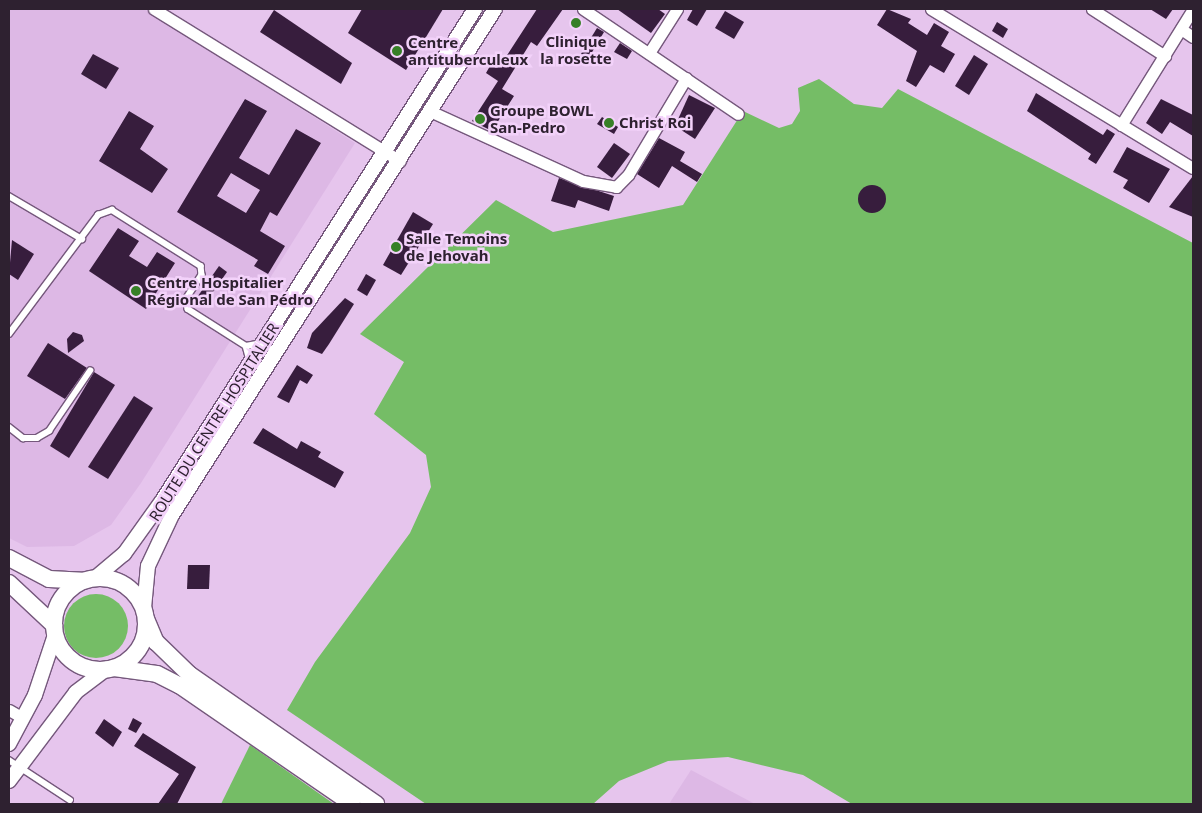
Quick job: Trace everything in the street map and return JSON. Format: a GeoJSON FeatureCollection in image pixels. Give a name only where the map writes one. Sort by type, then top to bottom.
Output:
{"type":"FeatureCollection","features":[{"type":"Feature","properties":{"kind":"main road"},"geometry":{"type":"LineString","coordinates":[[9,558],[49,579],[89,580],[127,587],[145,614],[156,642],[189,674],[376,804]]}},
{"type":"Feature","properties":{"kind":"main road"},"geometry":{"type":"LineString","coordinates":[[54,630],[60,602],[89,580]]}},
{"type":"Feature","properties":{"kind":"main road"},"geometry":{"type":"LineString","coordinates":[[9,582],[54,630],[75,662],[145,671],[174,682],[352,804]]}},
{"type":"Feature","properties":{"kind":"main road"},"geometry":{"type":"LineString","coordinates":[[111,668],[141,645],[145,614]]}},
{"type":"Feature","properties":{"kind":"street"},"geometry":{"type":"LineString","coordinates":[[154,9],[400,160]]}},
{"type":"Feature","properties":{"kind":"street","name":"ROUTE DU CENTRE HOSPITALIER"},"geometry":{"type":"LineString","coordinates":[[89,580],[132,544],[475,9]]}},
{"type":"Feature","properties":{"kind":"street","name":"ROUTE DU CENTRE HOSPITALIER"},"geometry":{"type":"LineString","coordinates":[[145,614],[148,566],[157,544],[432,112],[495,9]]}},
{"type":"Feature","properties":{"kind":"street"},"geometry":{"type":"LineString","coordinates":[[583,9],[738,114]]}},
{"type":"Feature","properties":{"kind":"street"},"geometry":{"type":"LineString","coordinates":[[649,53],[677,9]]}},
{"type":"Feature","properties":{"kind":"street"},"geometry":{"type":"LineString","coordinates":[[931,9],[1193,168]]}},
{"type":"Feature","properties":{"kind":"street"},"geometry":{"type":"LineString","coordinates":[[1092,9],[1165,56]]}},
{"type":"Feature","properties":{"kind":"street"},"geometry":{"type":"LineString","coordinates":[[1121,125],[1193,9]]}},
{"type":"Feature","properties":{"kind":"street"},"geometry":{"type":"LineString","coordinates":[[1180,29],[1193,37]]}},
{"type":"Feature","properties":{"kind":"street"},"geometry":{"type":"LineString","coordinates":[[432,112],[583,181],[616,186],[628,175],[686,78]]}},
{"type":"Feature","properties":{"kind":"street"},"geometry":{"type":"LineString","coordinates":[[9,744],[23,718],[54,630]]}},
{"type":"Feature","properties":{"kind":"street"},"geometry":{"type":"LineString","coordinates":[[9,781],[13,763],[76,692],[111,668]]}},
{"type":"Feature","properties":{"kind":"street"},"geometry":{"type":"LineString","coordinates":[[9,710],[23,718]]}},
{"type":"Feature","properties":{"kind":"lane"},"geometry":{"type":"LineString","coordinates":[[9,196],[82,239]]}},
{"type":"Feature","properties":{"kind":"lane"},"geometry":{"type":"LineString","coordinates":[[9,334],[82,239],[98,215],[112,210],[201,266],[202,275],[185,306],[246,346],[250,361],[266,371]]}},
{"type":"Feature","properties":{"kind":"lane"},"geometry":{"type":"LineString","coordinates":[[246,346],[262,343],[278,352]]}},
{"type":"Feature","properties":{"kind":"lane"},"geometry":{"type":"LineString","coordinates":[[9,427],[23,438],[37,438],[49,432],[90,371]]}},
{"type":"Feature","properties":{"kind":"lane"},"geometry":{"type":"LineString","coordinates":[[13,763],[70,800]]}},
{"type":"Feature","properties":{"kind":"shaded area","name":"Centre Hospitalier Régional de San Pédro"},"geometry":{"type":"Polygon","coordinates":[[[9,9],[144,9],[355,143],[141,483],[111,525],[74,546],[27,547],[9,538],[9,9]]]}},
{"type":"Feature","properties":{"kind":"shaded area"},"geometry":{"type":"Polygon","coordinates":[[[691,770],[755,804],[669,804],[691,770]]]}},
{"type":"Feature","properties":{"kind":"green space"},"geometry":{"type":"Polygon","coordinates":[[[819,79],[854,104],[882,108],[898,89],[1193,243],[1193,804],[852,804],[803,775],[728,757],[668,761],[619,781],[593,804],[426,804],[287,710],[315,662],[410,533],[431,487],[426,455],[374,414],[404,362],[360,334],[496,200],[553,232],[683,205],[743,111],[779,128],[792,124],[800,111],[798,88],[819,79]]]}},
{"type":"Feature","properties":{"kind":"green space"},"geometry":{"type":"Polygon","coordinates":[[[90,594],[102,594],[119,603],[126,614],[128,626],[126,638],[119,649],[102,658],[90,658],[78,653],[69,644],[64,632],[64,620],[69,608],[78,599],[90,594]]]}},
{"type":"Feature","properties":{"kind":"green space"},"geometry":{"type":"Polygon","coordinates":[[[250,745],[334,804],[221,804],[250,745]]]}},
{"type":"Feature","properties":{"kind":"building","name":"Centre antituberculeux"},"geometry":{"type":"Polygon","coordinates":[[[362,9],[443,9],[406,70],[348,33],[362,9]]]}},
{"type":"Feature","properties":{"kind":"building"},"geometry":{"type":"Polygon","coordinates":[[[537,9],[563,9],[537,46],[531,42],[502,89],[514,96],[492,131],[472,121],[498,81],[486,73],[494,59],[502,63],[537,9]]]}},
{"type":"Feature","properties":{"kind":"building"},"geometry":{"type":"Polygon","coordinates":[[[617,9],[658,9],[665,14],[651,33],[617,9]]]}},
{"type":"Feature","properties":{"kind":"building"},"geometry":{"type":"Polygon","coordinates":[[[693,9],[707,9],[697,26],[687,20],[693,9]]]}},
{"type":"Feature","properties":{"kind":"building"},"geometry":{"type":"Polygon","coordinates":[[[887,9],[911,19],[908,23],[927,35],[934,23],[949,32],[941,46],[955,54],[944,73],[930,65],[916,87],[906,81],[917,51],[877,25],[887,9]]]}},
{"type":"Feature","properties":{"kind":"building"},"geometry":{"type":"Polygon","coordinates":[[[1150,9],[1173,9],[1166,19],[1150,9]]]}},
{"type":"Feature","properties":{"kind":"building"},"geometry":{"type":"Polygon","coordinates":[[[274,10],[352,63],[341,84],[260,32],[274,10]]]}},
{"type":"Feature","properties":{"kind":"building"},"geometry":{"type":"Polygon","coordinates":[[[725,11],[744,22],[734,39],[715,28],[725,11]]]}},
{"type":"Feature","properties":{"kind":"building"},"geometry":{"type":"Polygon","coordinates":[[[997,22],[1008,29],[1003,38],[992,31],[997,22]]]}},
{"type":"Feature","properties":{"kind":"building"},"geometry":{"type":"Polygon","coordinates":[[[597,28],[604,32],[588,59],[581,54],[597,28]]]}},
{"type":"Feature","properties":{"kind":"building"},"geometry":{"type":"Polygon","coordinates":[[[620,43],[632,51],[627,59],[614,52],[620,43]]]}},
{"type":"Feature","properties":{"kind":"building"},"geometry":{"type":"Polygon","coordinates":[[[93,54],[119,68],[106,89],[81,74],[93,54]]]}},
{"type":"Feature","properties":{"kind":"building"},"geometry":{"type":"Polygon","coordinates":[[[974,55],[988,64],[969,95],[955,86],[974,55]]]}},
{"type":"Feature","properties":{"kind":"building"},"geometry":{"type":"Polygon","coordinates":[[[1036,93],[1103,135],[1107,129],[1115,134],[1096,164],[1088,159],[1091,154],[1027,111],[1036,93]]]}},
{"type":"Feature","properties":{"kind":"building"},"geometry":{"type":"Polygon","coordinates":[[[689,95],[715,108],[695,139],[675,126],[689,95]]]}},
{"type":"Feature","properties":{"kind":"building"},"geometry":{"type":"Polygon","coordinates":[[[245,99],[267,111],[239,158],[269,175],[296,129],[321,143],[277,216],[270,212],[260,231],[285,246],[268,274],[254,266],[258,260],[177,212],[245,99]],[[231,173],[217,196],[246,213],[260,190],[231,173]]]}},
{"type":"Feature","properties":{"kind":"building"},"geometry":{"type":"Polygon","coordinates":[[[1161,99],[1193,115],[1193,136],[1170,122],[1162,134],[1146,123],[1161,99]]]}},
{"type":"Feature","properties":{"kind":"building"},"geometry":{"type":"Polygon","coordinates":[[[129,111],[154,126],[140,149],[168,169],[152,193],[99,161],[129,111]]]}},
{"type":"Feature","properties":{"kind":"building"},"geometry":{"type":"Polygon","coordinates":[[[602,117],[618,127],[614,134],[597,124],[602,117]]]}},
{"type":"Feature","properties":{"kind":"building"},"geometry":{"type":"Polygon","coordinates":[[[659,138],[685,152],[680,161],[702,174],[697,182],[672,166],[659,188],[637,174],[659,138]]]}},
{"type":"Feature","properties":{"kind":"building"},"geometry":{"type":"Polygon","coordinates":[[[614,143],[630,154],[612,178],[597,167],[614,143]]]}},
{"type":"Feature","properties":{"kind":"building"},"geometry":{"type":"Polygon","coordinates":[[[1127,147],[1170,169],[1149,203],[1123,188],[1128,180],[1113,172],[1127,147]]]}},
{"type":"Feature","properties":{"kind":"building"},"geometry":{"type":"Polygon","coordinates":[[[1193,176],[1193,217],[1169,207],[1193,176]]]}},
{"type":"Feature","properties":{"kind":"building"},"geometry":{"type":"Polygon","coordinates":[[[559,178],[614,196],[609,211],[578,200],[575,208],[551,201],[559,178]]]}},
{"type":"Feature","properties":{"kind":"building"},"geometry":{"type":"Polygon","coordinates":[[[872,185],[882,189],[886,199],[882,209],[872,213],[862,209],[858,199],[862,189],[872,185]]]}},
{"type":"Feature","properties":{"kind":"building"},"geometry":{"type":"Polygon","coordinates":[[[413,212],[433,224],[401,275],[383,265],[413,212]]]}},
{"type":"Feature","properties":{"kind":"building"},"geometry":{"type":"Polygon","coordinates":[[[118,228],[139,241],[129,256],[147,267],[157,252],[175,263],[146,309],[89,271],[118,228]]]}},
{"type":"Feature","properties":{"kind":"building"},"geometry":{"type":"Polygon","coordinates":[[[12,240],[34,254],[18,280],[9,274],[12,240]]]}},
{"type":"Feature","properties":{"kind":"building"},"geometry":{"type":"Polygon","coordinates":[[[219,266],[227,272],[206,302],[198,296],[219,266]]]}},
{"type":"Feature","properties":{"kind":"building"},"geometry":{"type":"Polygon","coordinates":[[[366,274],[376,280],[367,296],[357,290],[366,274]]]}},
{"type":"Feature","properties":{"kind":"building"},"geometry":{"type":"Polygon","coordinates":[[[345,298],[354,304],[322,354],[307,348],[312,333],[345,298]]]}},
{"type":"Feature","properties":{"kind":"building"},"geometry":{"type":"Polygon","coordinates":[[[73,332],[82,335],[84,341],[68,353],[67,339],[73,332]]]}},
{"type":"Feature","properties":{"kind":"building"},"geometry":{"type":"Polygon","coordinates":[[[48,343],[87,368],[65,399],[27,376],[48,343]]]}},
{"type":"Feature","properties":{"kind":"building"},"geometry":{"type":"Polygon","coordinates":[[[297,365],[313,375],[307,384],[300,380],[289,403],[277,397],[297,365]]]}},
{"type":"Feature","properties":{"kind":"building"},"geometry":{"type":"Polygon","coordinates":[[[94,372],[115,385],[69,458],[50,446],[94,372]]]}},
{"type":"Feature","properties":{"kind":"building"},"geometry":{"type":"Polygon","coordinates":[[[134,396],[153,408],[108,479],[88,467],[134,396]]]}},
{"type":"Feature","properties":{"kind":"building"},"geometry":{"type":"Polygon","coordinates":[[[263,428],[297,449],[301,441],[321,452],[318,457],[344,472],[335,488],[253,443],[263,428]]]}},
{"type":"Feature","properties":{"kind":"building"},"geometry":{"type":"Polygon","coordinates":[[[188,565],[210,565],[209,589],[187,589],[188,565]]]}},
{"type":"Feature","properties":{"kind":"building"},"geometry":{"type":"Polygon","coordinates":[[[133,718],[142,723],[136,733],[128,729],[133,718]]]}},
{"type":"Feature","properties":{"kind":"building"},"geometry":{"type":"Polygon","coordinates":[[[104,719],[122,732],[113,747],[95,733],[104,719]]]}},
{"type":"Feature","properties":{"kind":"building"},"geometry":{"type":"Polygon","coordinates":[[[143,733],[196,767],[177,804],[158,804],[179,774],[134,746],[143,733]]]}},
{"type":"Feature","properties":{"kind":"place","name":"Clinique la rosette"},"geometry":{"type":"Point","coordinates":[576,23]}},
{"type":"Feature","properties":{"kind":"place","name":"Centre antituberculeux"},"geometry":{"type":"Point","coordinates":[397,51]}},
{"type":"Feature","properties":{"kind":"place","name":"Groupe BOWL San-Pedro"},"geometry":{"type":"Point","coordinates":[480,119]}},
{"type":"Feature","properties":{"kind":"place","name":"Christ Roi"},"geometry":{"type":"Point","coordinates":[609,123]}},
{"type":"Feature","properties":{"kind":"place","name":"Salle Temoins de Jehovah"},"geometry":{"type":"Point","coordinates":[396,247]}},
{"type":"Feature","properties":{"kind":"place","name":"Centre Hospitalier Régional de San Pédro"},"geometry":{"type":"Point","coordinates":[136,291]}}]}
